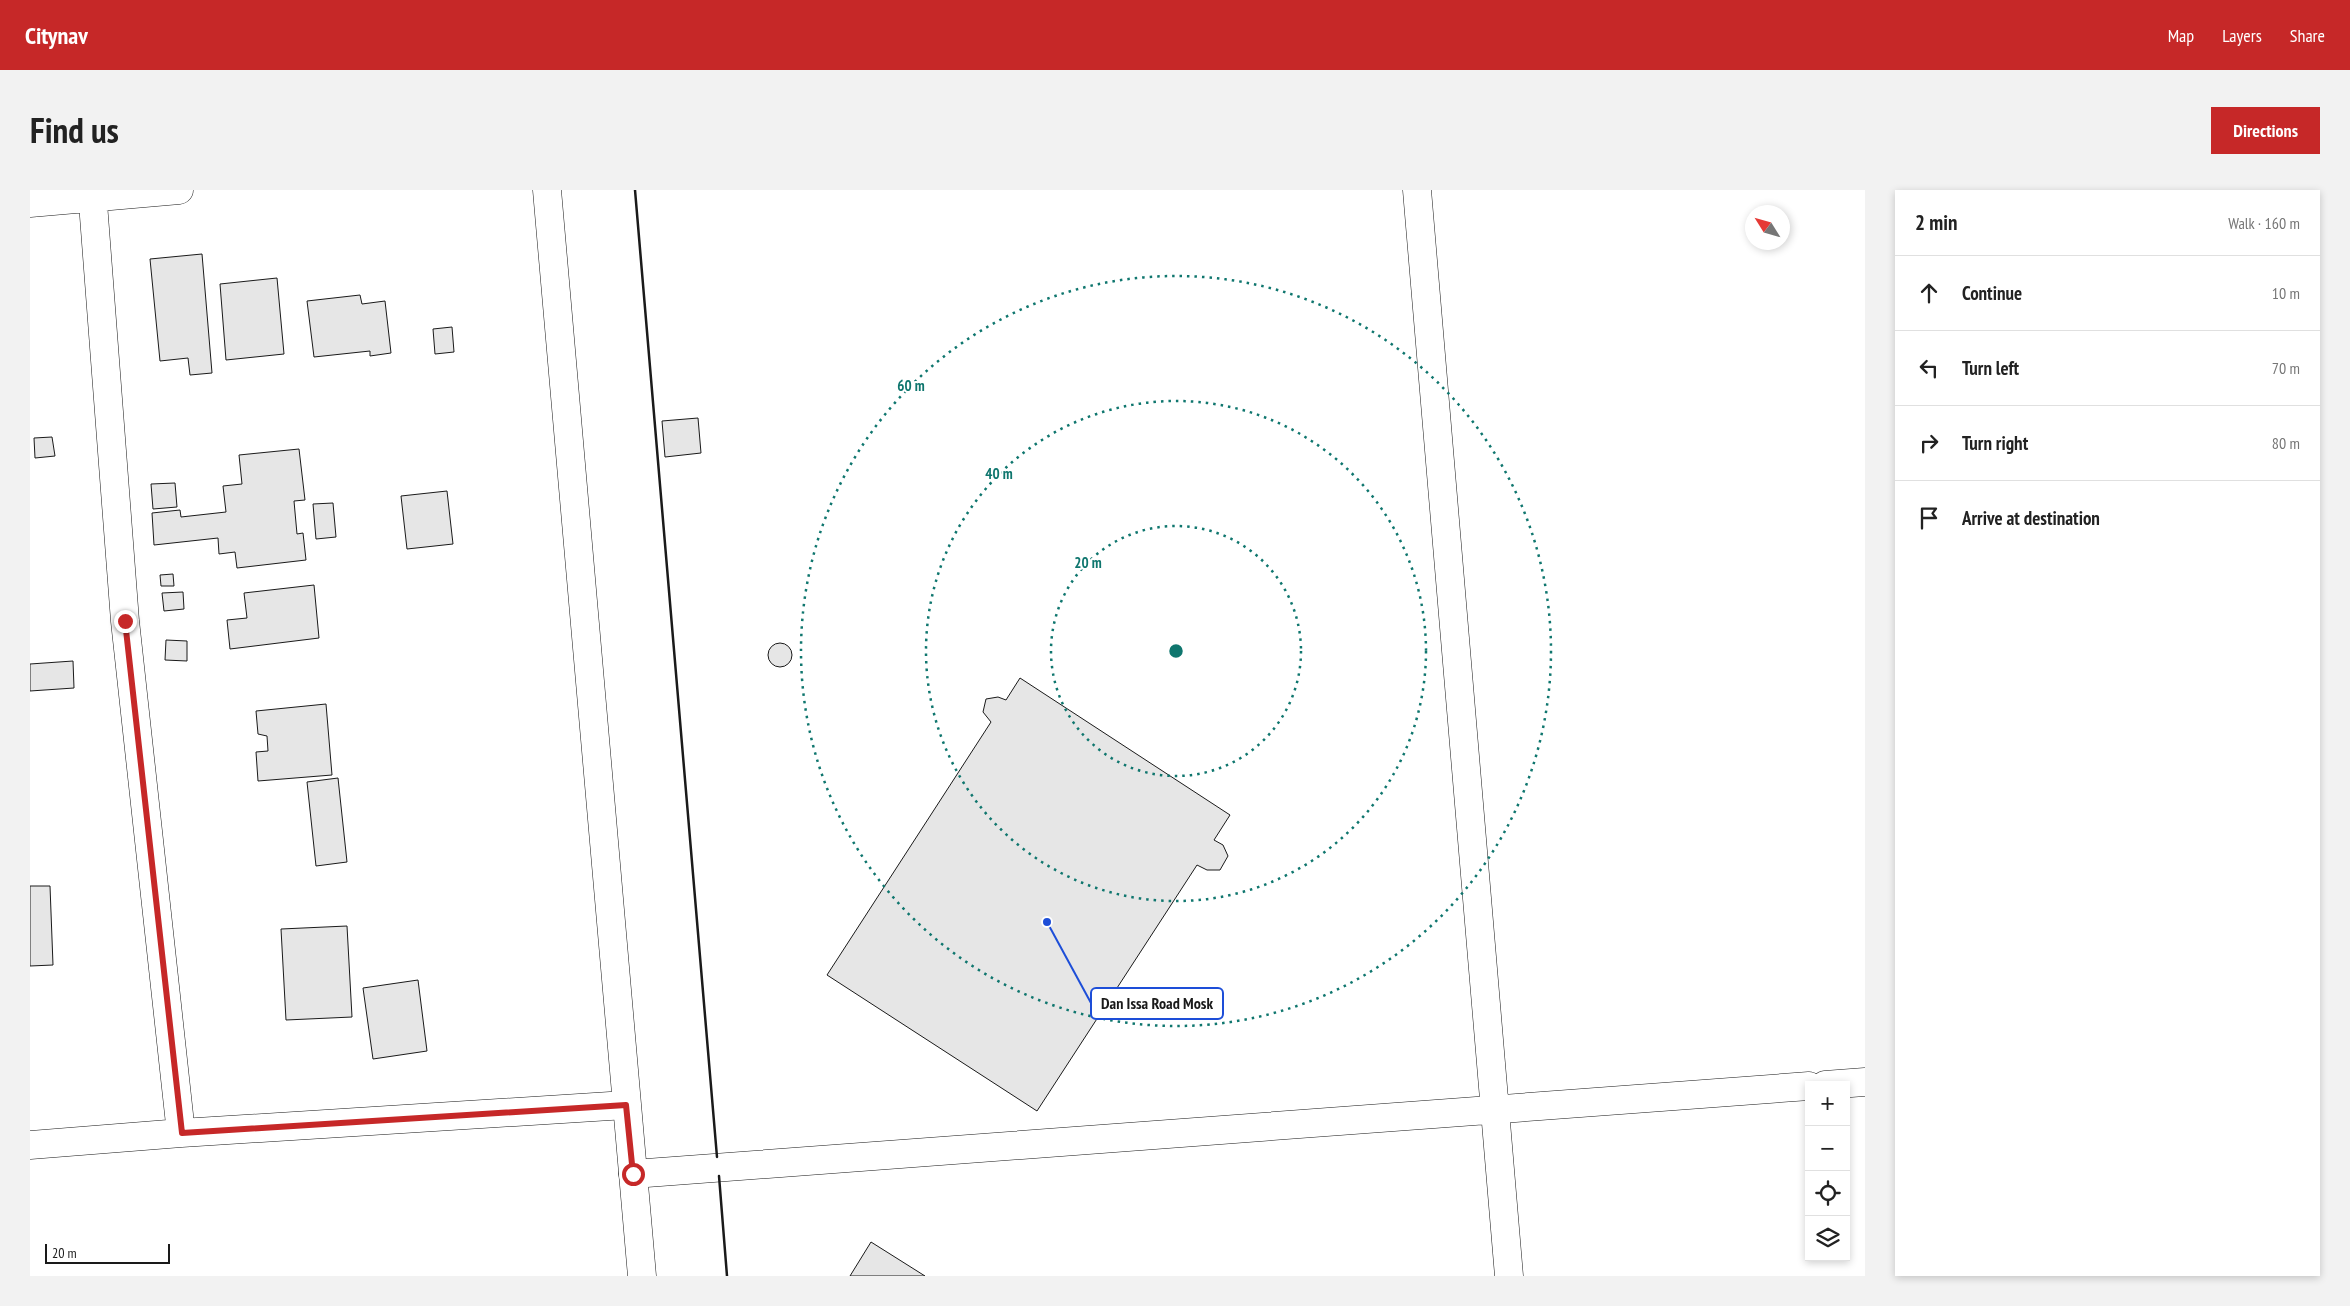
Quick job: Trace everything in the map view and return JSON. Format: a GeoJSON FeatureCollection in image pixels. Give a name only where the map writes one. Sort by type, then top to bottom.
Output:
{"type":"FeatureCollection","features":[{"type":"Feature","properties":{"kind":"street"},"geometry":{"type":"LineString","coordinates":[[30,203],[93,194],[179,190]]}},
{"type":"Feature","properties":{"kind":"street"},"geometry":{"type":"LineString","coordinates":[[547,190],[642,1276]]}},
{"type":"Feature","properties":{"kind":"street"},"geometry":{"type":"LineString","coordinates":[[1417,190],[1509,1276]]}},
{"type":"Feature","properties":{"kind":"street"},"geometry":{"type":"LineString","coordinates":[[93,194],[125,621],[182,1133]]}},
{"type":"Feature","properties":{"kind":"street"},"geometry":{"type":"LineString","coordinates":[[1850,1083],[1865,1082]]}},
{"type":"Feature","properties":{"kind":"street"},"geometry":{"type":"LineString","coordinates":[[633,1174],[1805,1086]]}},
{"type":"Feature","properties":{"kind":"street"},"geometry":{"type":"LineString","coordinates":[[30,1145],[182,1133],[626,1105]]}},
{"type":"Feature","properties":{"kind":"building"},"geometry":{"type":"Polygon","coordinates":[[[202,254],[212,373],[190,375],[188,358],[160,361],[150,259],[202,254]]]}},
{"type":"Feature","properties":{"kind":"building"},"geometry":{"type":"Polygon","coordinates":[[[277,278],[284,354],[226,360],[220,284],[277,278]]]}},
{"type":"Feature","properties":{"kind":"building"},"geometry":{"type":"Polygon","coordinates":[[[360,295],[362,304],[385,301],[391,353],[370,356],[370,351],[314,357],[307,301],[360,295]]]}},
{"type":"Feature","properties":{"kind":"building"},"geometry":{"type":"Polygon","coordinates":[[[452,327],[454,352],[435,354],[433,329],[452,327]]]}},
{"type":"Feature","properties":{"kind":"building"},"geometry":{"type":"Polygon","coordinates":[[[698,418],[701,453],[665,457],[662,421],[698,418]]]}},
{"type":"Feature","properties":{"kind":"building"},"geometry":{"type":"Polygon","coordinates":[[[52,437],[55,456],[35,458],[34,438],[52,437]]]}},
{"type":"Feature","properties":{"kind":"building"},"geometry":{"type":"Polygon","coordinates":[[[299,449],[305,500],[294,501],[297,534],[303,533],[306,560],[237,568],[235,552],[219,554],[218,538],[154,545],[152,513],[180,510],[181,517],[226,512],[223,486],[242,484],[239,455],[299,449]]]}},
{"type":"Feature","properties":{"kind":"building"},"geometry":{"type":"Polygon","coordinates":[[[175,483],[177,507],[153,509],[151,484],[175,483]]]}},
{"type":"Feature","properties":{"kind":"building"},"geometry":{"type":"Polygon","coordinates":[[[447,491],[453,544],[407,549],[401,496],[447,491]]]}},
{"type":"Feature","properties":{"kind":"building"},"geometry":{"type":"Polygon","coordinates":[[[333,503],[336,537],[316,539],[313,504],[333,503]]]}},
{"type":"Feature","properties":{"kind":"building"},"geometry":{"type":"Polygon","coordinates":[[[173,574],[174,586],[161,586],[160,575],[173,574]]]}},
{"type":"Feature","properties":{"kind":"building"},"geometry":{"type":"Polygon","coordinates":[[[314,585],[319,638],[230,649],[227,620],[247,618],[244,593],[314,585]]]}},
{"type":"Feature","properties":{"kind":"building"},"geometry":{"type":"Polygon","coordinates":[[[183,592],[184,609],[164,611],[162,593],[183,592]]]}},
{"type":"Feature","properties":{"kind":"building"},"geometry":{"type":"Polygon","coordinates":[[[166,640],[187,641],[187,661],[165,660],[166,640]]]}},
{"type":"Feature","properties":{"kind":"building"},"geometry":{"type":"Polygon","coordinates":[[[780,643],[789,646],[792,655],[789,664],[780,667],[771,664],[768,655],[771,646],[780,643]]]}},
{"type":"Feature","properties":{"kind":"building"},"geometry":{"type":"Polygon","coordinates":[[[73,661],[74,688],[30,691],[30,664],[73,661]]]}},
{"type":"Feature","properties":{"kind":"building"},"geometry":{"type":"Polygon","coordinates":[[[1020,678],[1230,815],[1214,840],[1223,845],[1228,856],[1220,870],[1207,870],[1197,865],[1037,1111],[827,975],[991,722],[983,712],[986,699],[998,697],[1006,700],[1020,678]]]}},
{"type":"Feature","properties":{"kind":"building"},"geometry":{"type":"Polygon","coordinates":[[[326,704],[332,775],[258,781],[256,752],[268,751],[267,736],[258,734],[256,711],[326,704]]]}},
{"type":"Feature","properties":{"kind":"building"},"geometry":{"type":"Polygon","coordinates":[[[338,778],[347,862],[316,866],[307,782],[338,778]]]}},
{"type":"Feature","properties":{"kind":"building"},"geometry":{"type":"Polygon","coordinates":[[[30,886],[50,886],[53,965],[30,966],[30,886]]]}},
{"type":"Feature","properties":{"kind":"building"},"geometry":{"type":"Polygon","coordinates":[[[347,926],[352,1017],[286,1020],[281,929],[347,926]]]}},
{"type":"Feature","properties":{"kind":"building"},"geometry":{"type":"Polygon","coordinates":[[[418,980],[427,1051],[373,1059],[363,988],[418,980]]]}},
{"type":"Feature","properties":{"kind":"building"},"geometry":{"type":"Polygon","coordinates":[[[871,1242],[925,1276],[850,1276],[871,1242]]]}},
{"type":"Feature","properties":{"kind":"wall"},"geometry":{"type":"LineString","coordinates":[[635,190],[717,1157]]}},
{"type":"Feature","properties":{"kind":"wall"},"geometry":{"type":"LineString","coordinates":[[719,1176],[727,1276]]}},
{"type":"Feature","properties":{"kind":"place","name":"Dan Issa Road Mosk"},"geometry":{"type":"Point","coordinates":[1047,922]}},
{"type":"Feature","properties":{"kind":"route"},"geometry":{"type":"LineString","coordinates":[[125,621],[182,1133],[626,1105],[633,1174]]}}]}
